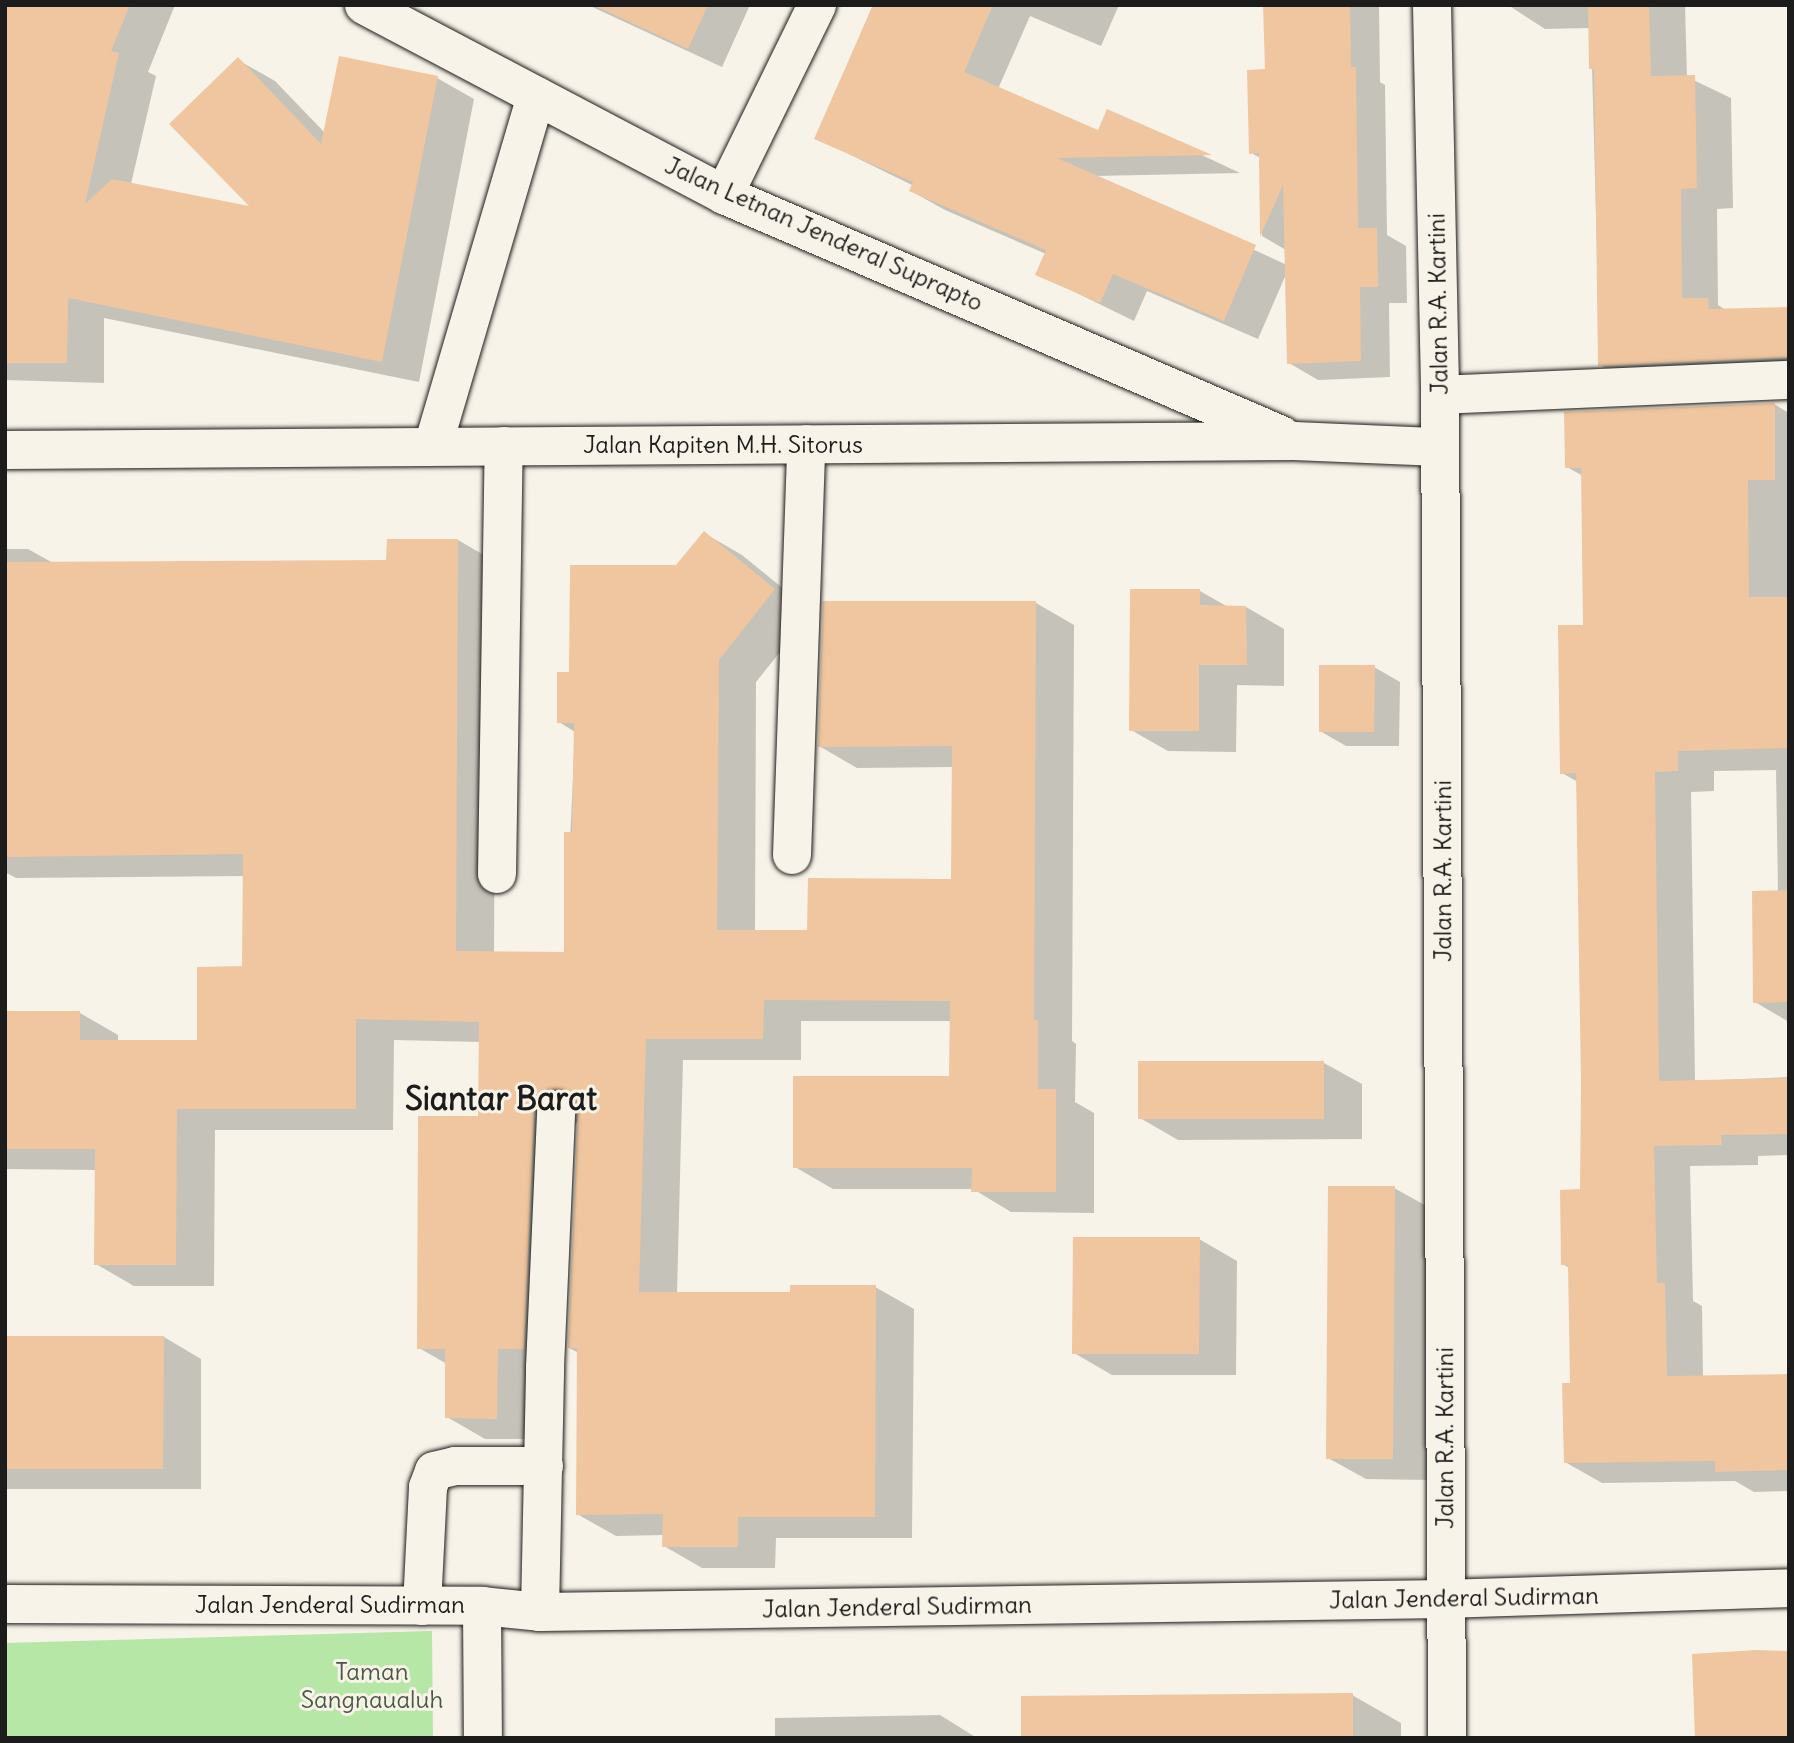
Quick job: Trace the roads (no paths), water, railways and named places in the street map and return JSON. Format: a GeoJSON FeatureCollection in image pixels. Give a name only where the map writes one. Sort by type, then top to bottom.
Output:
{"type":"FeatureCollection","features":[{"type":"Feature","properties":{"kind":"street","name":"Jalan Letnan Jenderal Suprapto"},"geometry":{"type":"LineString","coordinates":[[364,5],[724,195],[1294,441]]}},
{"type":"Feature","properties":{"kind":"street"},"geometry":{"type":"LineString","coordinates":[[724,195],[817,5]]}},
{"type":"Feature","properties":{"kind":"street","name":"Jalan R.A. Kartini"},"geometry":{"type":"LineString","coordinates":[[1432,5],[1440,395],[1447,1738]]}},
{"type":"Feature","properties":{"kind":"street"},"geometry":{"type":"LineString","coordinates":[[433,446],[536,96]]}},
{"type":"Feature","properties":{"kind":"street"},"geometry":{"type":"LineString","coordinates":[[1440,395],[1789,380]]}},
{"type":"Feature","properties":{"kind":"street","name":"Jalan Kapiten M.H. Sitorus"},"geometry":{"type":"LineString","coordinates":[[5,450],[1294,441],[1440,447]]}},
{"type":"Feature","properties":{"kind":"street"},"geometry":{"type":"LineString","coordinates":[[792,855],[806,444]]}},
{"type":"Feature","properties":{"kind":"street"},"geometry":{"type":"LineString","coordinates":[[497,874],[505,446]]}},
{"type":"Feature","properties":{"kind":"street"},"geometry":{"type":"LineString","coordinates":[[540,1612],[556,1110]]}},
{"type":"Feature","properties":{"kind":"street"},"geometry":{"type":"LineString","coordinates":[[422,1606],[428,1488],[433,1471],[455,1466],[544,1466]]}},
{"type":"Feature","properties":{"kind":"street","name":"Jalan Jenderal Sudirman"},"geometry":{"type":"LineString","coordinates":[[5,1604],[482,1606],[540,1612],[1446,1599],[1789,1588]]}},
{"type":"Feature","properties":{"kind":"street"},"geometry":{"type":"LineString","coordinates":[[482,1606],[483,1738]]}},
{"type":"Feature","properties":{"kind":"district","name":"Siantar Barat"},"geometry":{"type":"Point","coordinates":[501,1099]}},
{"type":"Feature","properties":{"kind":"park label","name":"Taman Sangnaualuh"},"geometry":{"type":"Point","coordinates":[372,1686]}}]}
